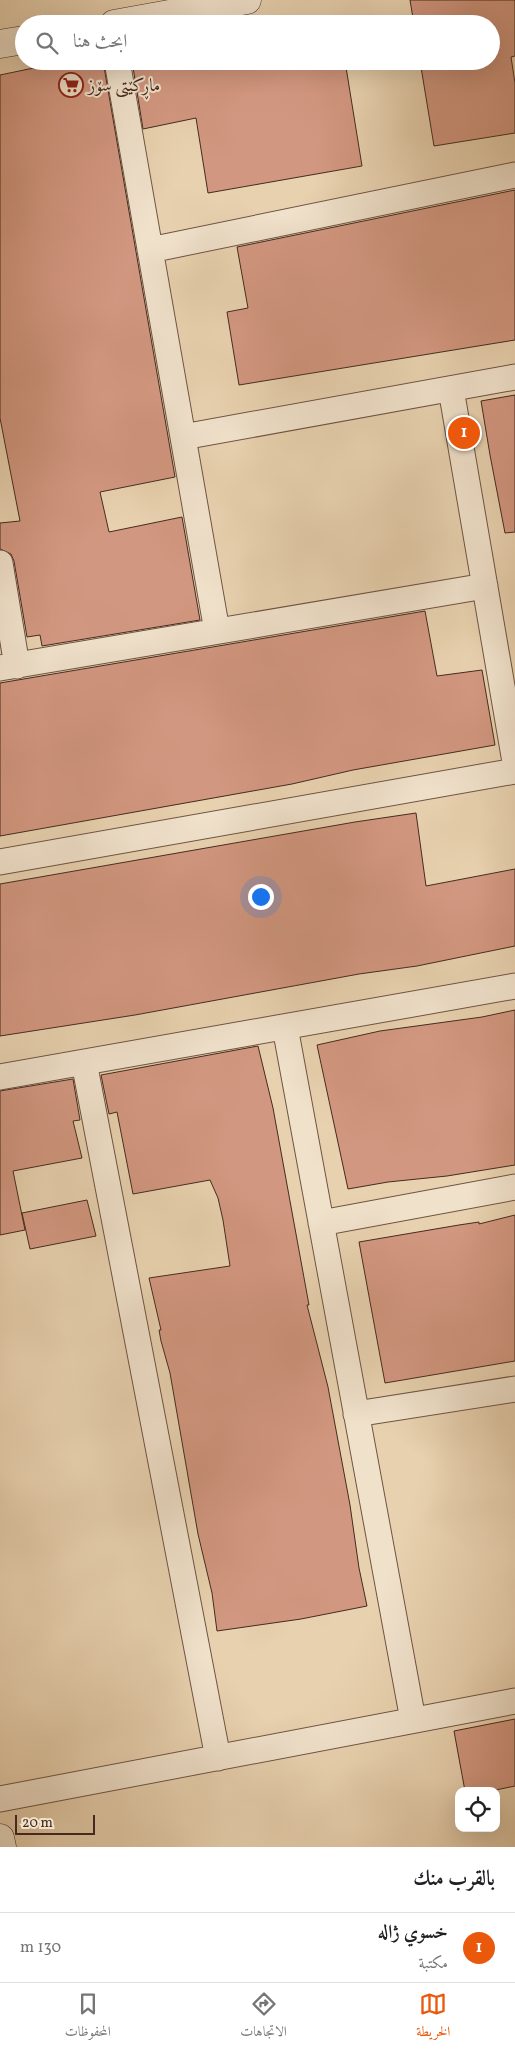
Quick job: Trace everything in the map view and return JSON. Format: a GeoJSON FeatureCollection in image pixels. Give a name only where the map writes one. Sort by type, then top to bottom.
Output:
{"type":"FeatureCollection","features":[{"type":"Feature","properties":{"kind":"street"},"geometry":{"type":"LineString","coordinates":[[134,15],[147,9],[247,0]]}},
{"type":"Feature","properties":{"kind":"street"},"geometry":{"type":"LineString","coordinates":[[0,44],[15,42]]}},
{"type":"Feature","properties":{"kind":"street"},"geometry":{"type":"LineString","coordinates":[[118,70],[217,631]]}},
{"type":"Feature","properties":{"kind":"street"},"geometry":{"type":"LineString","coordinates":[[150,250],[515,175]]}},
{"type":"Feature","properties":{"kind":"street"},"geometry":{"type":"LineString","coordinates":[[183,437],[515,378]]}},
{"type":"Feature","properties":{"kind":"street"},"geometry":{"type":"LineString","coordinates":[[451,389],[515,762]]}},
{"type":"Feature","properties":{"kind":"street"},"geometry":{"type":"LineString","coordinates":[[0,563],[9,667],[485,586]]}},
{"type":"Feature","properties":{"kind":"street"},"geometry":{"type":"LineString","coordinates":[[0,862],[515,771]]}},
{"type":"Feature","properties":{"kind":"street"},"geometry":{"type":"LineString","coordinates":[[0,1077],[515,986]]}},
{"type":"Feature","properties":{"kind":"street"},"geometry":{"type":"LineString","coordinates":[[285,1027],[413,1720]]}},
{"type":"Feature","properties":{"kind":"street"},"geometry":{"type":"LineString","coordinates":[[84,1062],[218,1758]]}},
{"type":"Feature","properties":{"kind":"street"},"geometry":{"type":"LineString","coordinates":[[321,1223],[515,1187]]}},
{"type":"Feature","properties":{"kind":"street"},"geometry":{"type":"LineString","coordinates":[[356,1414],[515,1389]]}},
{"type":"Feature","properties":{"kind":"street"},"geometry":{"type":"LineString","coordinates":[[0,1799],[515,1701]]}},
{"type":"Feature","properties":{"kind":"street"},"geometry":{"type":"LineString","coordinates":[[0,1838],[2,1847]]}},
{"type":"Feature","properties":{"kind":"building"},"geometry":{"type":"Polygon","coordinates":[[[410,0],[515,0],[515,56],[511,57],[515,83],[515,133],[434,146],[421,70],[500,70],[500,15],[412,15],[410,0]]]}},
{"type":"Feature","properties":{"kind":"building"},"geometry":{"type":"Polygon","coordinates":[[[24,70],[105,70],[175,477],[100,492],[109,532],[182,517],[200,620],[42,646],[40,635],[27,637],[14,561],[11,554],[0,549],[0,523],[20,521],[0,418],[0,75],[24,70]]]}},
{"type":"Feature","properties":{"kind":"building"},"geometry":{"type":"Polygon","coordinates":[[[133,70],[346,70],[362,166],[208,193],[196,118],[143,129],[133,70]]]}},
{"type":"Feature","properties":{"kind":"building"},"geometry":{"type":"Polygon","coordinates":[[[515,190],[515,340],[239,385],[227,312],[248,308],[237,247],[515,190]]]}},
{"type":"Feature","properties":{"kind":"building"},"geometry":{"type":"Polygon","coordinates":[[[515,395],[515,532],[505,533],[481,401],[515,395]]]}},
{"type":"Feature","properties":{"kind":"building"},"geometry":{"type":"Polygon","coordinates":[[[425,611],[437,676],[482,670],[495,745],[353,770],[292,784],[0,836],[0,683],[425,611]]]}},
{"type":"Feature","properties":{"kind":"building"},"geometry":{"type":"Polygon","coordinates":[[[416,813],[426,886],[515,869],[515,946],[417,966],[359,974],[135,1015],[0,1036],[0,884],[416,813]]]}},
{"type":"Feature","properties":{"kind":"building"},"geometry":{"type":"Polygon","coordinates":[[[515,1010],[515,1165],[348,1189],[317,1045],[380,1031],[482,1017],[515,1010]]]}},
{"type":"Feature","properties":{"kind":"building"},"geometry":{"type":"Polygon","coordinates":[[[258,1046],[273,1108],[309,1305],[307,1305],[328,1387],[367,1606],[301,1619],[217,1631],[212,1593],[198,1534],[170,1373],[161,1341],[159,1330],[161,1330],[149,1278],[230,1266],[223,1220],[218,1198],[210,1180],[133,1194],[117,1112],[109,1114],[101,1075],[258,1046]]]}},
{"type":"Feature","properties":{"kind":"building"},"geometry":{"type":"Polygon","coordinates":[[[73,1079],[80,1120],[73,1121],[82,1158],[13,1171],[25,1230],[0,1235],[0,1091],[73,1079]]]}},
{"type":"Feature","properties":{"kind":"building"},"geometry":{"type":"Polygon","coordinates":[[[87,1200],[96,1236],[30,1249],[22,1213],[87,1200]]]}},
{"type":"Feature","properties":{"kind":"building"},"geometry":{"type":"Polygon","coordinates":[[[515,1215],[515,1361],[385,1383],[359,1242],[479,1222],[479,1224],[515,1215]]]}},
{"type":"Feature","properties":{"kind":"building"},"geometry":{"type":"Polygon","coordinates":[[[515,1719],[515,1786],[500,1789],[500,1787],[464,1787],[454,1731],[515,1719]]]}},
{"type":"Feature","properties":{"kind":"place","name":"ماڕکێتی سۆز"},"geometry":{"type":"Point","coordinates":[71,85]}},
{"type":"Feature","properties":{"kind":"place","name":"خسوي ژاله"},"geometry":{"type":"Point","coordinates":[464,433]}}]}
